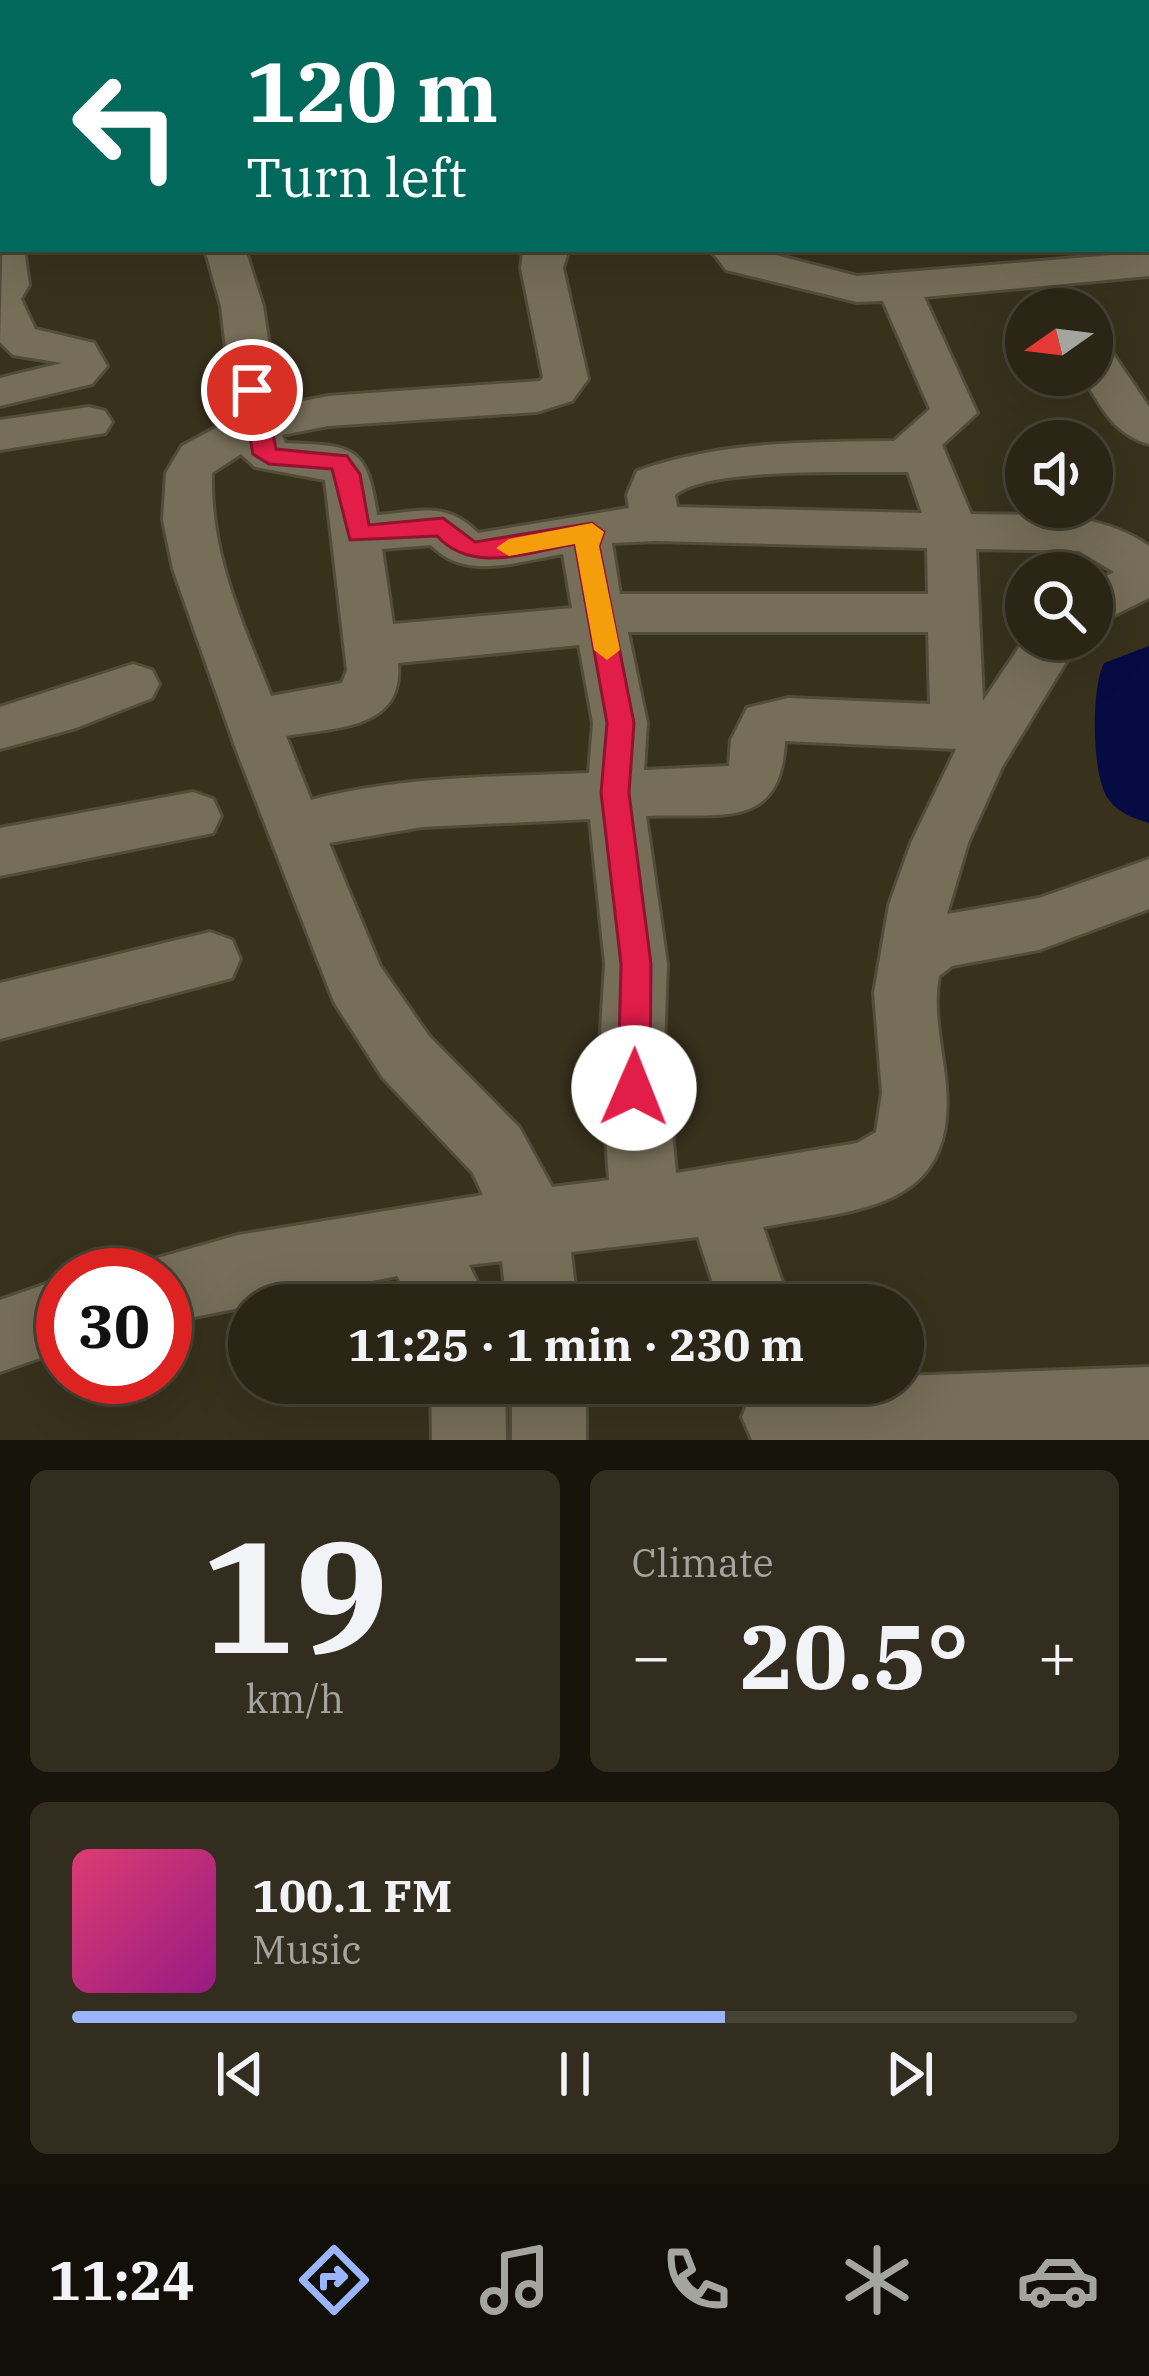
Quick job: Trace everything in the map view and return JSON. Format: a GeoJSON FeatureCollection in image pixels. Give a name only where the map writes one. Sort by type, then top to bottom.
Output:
{"type":"FeatureCollection","features":[{"type":"Feature","properties":{"kind":"street"},"geometry":{"type":"LineString","coordinates":[[0,392],[76,374],[85,366],[79,352],[22,346],[0,299],[8,285],[4,252]]}},
{"type":"Feature","properties":{"kind":"street"},"geometry":{"type":"LineString","coordinates":[[226,252],[242,306],[262,449],[269,456],[338,462],[348,474],[370,646],[371,692],[354,703],[253,721]]}},
{"type":"Feature","properties":{"kind":"street"},"geometry":{"type":"LineString","coordinates":[[458,1284],[496,1150],[380,1024],[356,982],[198,569],[188,520],[189,473],[198,457],[257,425],[328,411],[537,397],[556,391],[566,379],[542,268],[543,252]]}},
{"type":"Feature","properties":{"kind":"street"},"geometry":{"type":"LineString","coordinates":[[732,252],[740,261],[846,286],[1048,278],[1149,263]]}},
{"type":"Feature","properties":{"kind":"street"},"geometry":{"type":"LineString","coordinates":[[898,287],[954,413],[917,441],[920,456],[937,481],[951,527],[954,613],[976,728]]}},
{"type":"Feature","properties":{"kind":"street"},"geometry":{"type":"LineString","coordinates":[[1113,389],[1128,414],[1149,429]]}},
{"type":"Feature","properties":{"kind":"street"},"geometry":{"type":"LineString","coordinates":[[0,435],[88,422]]}},
{"type":"Feature","properties":{"kind":"street"},"geometry":{"type":"LineString","coordinates":[[656,524],[651,495],[654,482],[672,473],[920,456]]}},
{"type":"Feature","properties":{"kind":"street"},"geometry":{"type":"LineString","coordinates":[[358,534],[443,526],[462,547],[475,551],[610,525],[951,527],[1079,533],[1105,540],[1149,573],[1113,594]]}},
{"type":"Feature","properties":{"kind":"street"},"geometry":{"type":"LineString","coordinates":[[592,532],[586,546],[620,723],[615,793],[636,964],[632,1047],[645,1208]]}},
{"type":"Feature","properties":{"kind":"street"},"geometry":{"type":"LineString","coordinates":[[370,646],[601,619],[954,613]]}},
{"type":"Feature","properties":{"kind":"street"},"geometry":{"type":"LineString","coordinates":[[192,1281],[472,1229],[720,1201],[868,1174],[907,1150],[914,1093],[905,993],[919,904],[976,728],[1035,660]]}},
{"type":"Feature","properties":{"kind":"street"},"geometry":{"type":"LineString","coordinates":[[0,728],[57,713],[133,684]]}},
{"type":"Feature","properties":{"kind":"street"},"geometry":{"type":"LineString","coordinates":[[295,828],[358,811],[743,788],[756,775],[758,740],[766,723],[788,719],[976,728]]}},
{"type":"Feature","properties":{"kind":"street"},"geometry":{"type":"LineString","coordinates":[[0,852],[193,816]]}},
{"type":"Feature","properties":{"kind":"street"},"geometry":{"type":"LineString","coordinates":[[912,961],[937,943],[1039,924],[1136,890]]}},
{"type":"Feature","properties":{"kind":"street"},"geometry":{"type":"LineString","coordinates":[[0,1011],[210,959]]}},
{"type":"Feature","properties":{"kind":"street"},"geometry":{"type":"LineString","coordinates":[[720,1201],[748,1284]]}},
{"type":"Feature","properties":{"kind":"street"},"geometry":{"type":"LineString","coordinates":[[472,1229],[523,1284]]}},
{"type":"Feature","properties":{"kind":"street"},"geometry":{"type":"LineString","coordinates":[[0,1336],[36,1323]]}},
{"type":"Feature","properties":{"kind":"street"},"geometry":{"type":"LineString","coordinates":[[468,1404],[469,1440]]}},
{"type":"Feature","properties":{"kind":"street"},"geometry":{"type":"LineString","coordinates":[[549,1404],[549,1440]]}},
{"type":"Feature","properties":{"kind":"street"},"geometry":{"type":"LineString","coordinates":[[778,1413],[991,1424],[1149,1404]]}},
{"type":"Feature","properties":{"kind":"waterway"},"geometry":{"type":"LineString","coordinates":[[1149,671],[1127,681],[1133,781],[1149,795]]}},
{"type":"Feature","properties":{"kind":"slow traffic"},"geometry":{"type":"LineString","coordinates":[[509,548],[592,532],[586,546],[607,650]]}},
{"type":"Feature","properties":{"kind":"route"},"geometry":{"type":"LineString","coordinates":[[252,390],[262,449],[269,456],[338,462],[348,474],[358,534],[443,526],[462,547],[489,551],[592,532],[586,546],[620,723],[615,793],[636,964],[634,1088]]}}]}
